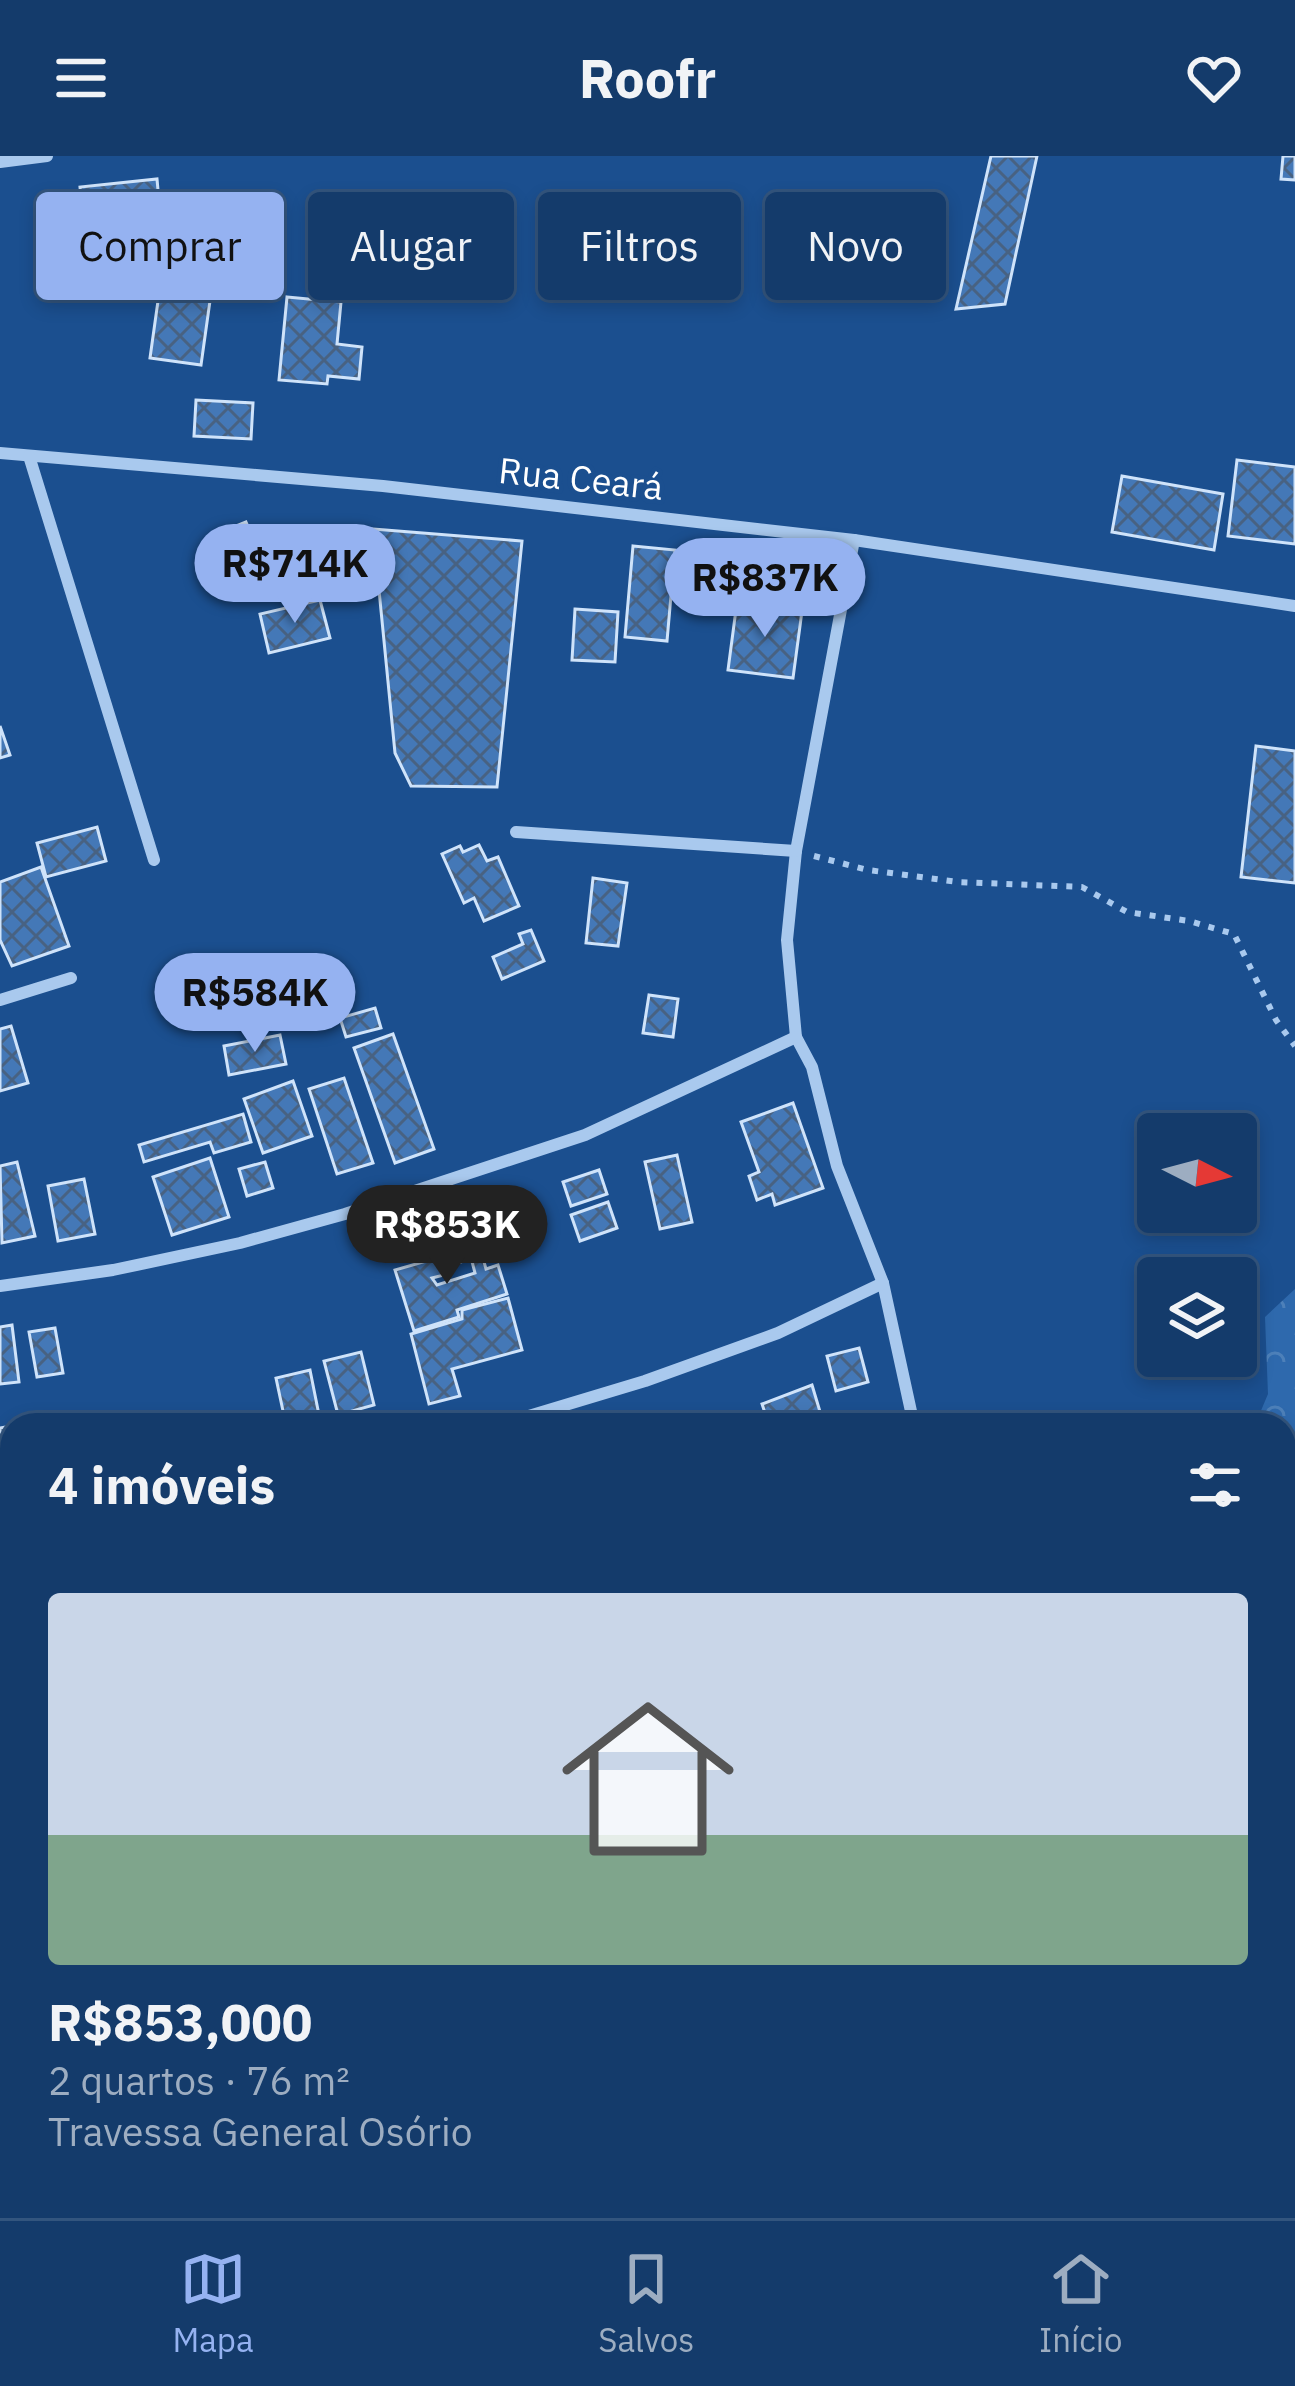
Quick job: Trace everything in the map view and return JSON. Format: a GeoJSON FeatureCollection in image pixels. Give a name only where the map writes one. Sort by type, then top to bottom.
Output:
{"type":"FeatureCollection","features":[{"type":"Feature","properties":{"kind":"street"},"geometry":{"type":"LineString","coordinates":[[0,162],[47,156]]}},
{"type":"Feature","properties":{"kind":"street","name":"Rua Ceará"},"geometry":{"type":"LineString","coordinates":[[0,453],[383,486],[854,540],[1295,606]]}},
{"type":"Feature","properties":{"kind":"street"},"geometry":{"type":"LineString","coordinates":[[29,456],[154,860]]}},
{"type":"Feature","properties":{"kind":"street"},"geometry":{"type":"LineString","coordinates":[[854,540],[796,851],[787,940],[796,1037],[812,1067],[837,1166],[883,1283],[911,1413]]}},
{"type":"Feature","properties":{"kind":"street"},"geometry":{"type":"LineString","coordinates":[[516,832],[796,851]]}},
{"type":"Feature","properties":{"kind":"street"},"geometry":{"type":"LineString","coordinates":[[0,1000],[71,978]]}},
{"type":"Feature","properties":{"kind":"street"},"geometry":{"type":"LineString","coordinates":[[0,1286],[113,1270],[346,1214],[585,1135],[796,1037]]}},
{"type":"Feature","properties":{"kind":"street"},"geometry":{"type":"LineString","coordinates":[[539,1413],[778,1334],[883,1283]]}},
{"type":"Feature","properties":{"kind":"path"},"geometry":{"type":"LineString","coordinates":[[796,851],[868,870],[958,882],[1082,886],[1127,911],[1234,934],[1276,1020],[1295,1046]]}},
{"type":"Feature","properties":{"kind":"green space"},"geometry":{"type":"Polygon","coordinates":[[[1295,1289],[1295,1413],[1260,1413],[1268,1394],[1265,1317],[1295,1289]]]}},
{"type":"Feature","properties":{"kind":"building"},"geometry":{"type":"Polygon","coordinates":[[[991,156],[1037,156],[1005,304],[956,309],[991,156]]]}},
{"type":"Feature","properties":{"kind":"building"},"geometry":{"type":"Polygon","coordinates":[[[1283,156],[1295,156],[1295,180],[1281,179],[1283,156]]]}},
{"type":"Feature","properties":{"kind":"building"},"geometry":{"type":"Polygon","coordinates":[[[157,179],[158,192],[80,192],[80,187],[157,179]]]}},
{"type":"Feature","properties":{"kind":"building"},"geometry":{"type":"Polygon","coordinates":[[[287,297],[341,302],[337,344],[362,347],[359,379],[328,376],[327,384],[279,380],[287,297]]]}},
{"type":"Feature","properties":{"kind":"building"},"geometry":{"type":"Polygon","coordinates":[[[158,300],[210,300],[201,365],[150,358],[158,300]]]}},
{"type":"Feature","properties":{"kind":"building"},"geometry":{"type":"Polygon","coordinates":[[[196,400],[253,403],[251,439],[194,436],[196,400]]]}},
{"type":"Feature","properties":{"kind":"building"},"geometry":{"type":"Polygon","coordinates":[[[1237,460],[1295,467],[1295,544],[1228,536],[1237,460]]]}},
{"type":"Feature","properties":{"kind":"building"},"geometry":{"type":"Polygon","coordinates":[[[1122,476],[1223,494],[1214,550],[1112,532],[1122,476]]]}},
{"type":"Feature","properties":{"kind":"building"},"geometry":{"type":"Polygon","coordinates":[[[246,522],[270,576],[234,592],[214,544],[225,539],[221,532],[246,522]]]}},
{"type":"Feature","properties":{"kind":"building"},"geometry":{"type":"Polygon","coordinates":[[[373,529],[522,541],[497,787],[411,786],[395,753],[373,529]]]}},
{"type":"Feature","properties":{"kind":"building"},"geometry":{"type":"Polygon","coordinates":[[[633,546],[675,550],[667,641],[625,637],[633,546]]]}},
{"type":"Feature","properties":{"kind":"building"},"geometry":{"type":"Polygon","coordinates":[[[320,600],[330,638],[269,653],[260,614],[320,600]]]}},
{"type":"Feature","properties":{"kind":"building"},"geometry":{"type":"Polygon","coordinates":[[[737,602],[802,611],[793,678],[728,670],[737,602]]]}},
{"type":"Feature","properties":{"kind":"building"},"geometry":{"type":"Polygon","coordinates":[[[575,609],[618,612],[615,662],[572,660],[575,609]]]}},
{"type":"Feature","properties":{"kind":"building"},"geometry":{"type":"Polygon","coordinates":[[[0,726],[10,755],[0,758],[0,726]]]}},
{"type":"Feature","properties":{"kind":"building"},"geometry":{"type":"Polygon","coordinates":[[[1256,746],[1295,751],[1295,883],[1241,877],[1256,746]]]}},
{"type":"Feature","properties":{"kind":"building"},"geometry":{"type":"Polygon","coordinates":[[[97,827],[106,861],[46,877],[37,843],[97,827]]]}},
{"type":"Feature","properties":{"kind":"building"},"geometry":{"type":"Polygon","coordinates":[[[479,845],[487,861],[498,857],[519,906],[484,921],[474,898],[464,903],[442,854],[479,845]]]}},
{"type":"Feature","properties":{"kind":"building"},"geometry":{"type":"Polygon","coordinates":[[[41,867],[69,946],[12,966],[0,940],[0,882],[41,867]]]}},
{"type":"Feature","properties":{"kind":"building"},"geometry":{"type":"Polygon","coordinates":[[[593,878],[627,883],[618,946],[586,943],[593,878]]]}},
{"type":"Feature","properties":{"kind":"building"},"geometry":{"type":"Polygon","coordinates":[[[531,930],[544,961],[502,979],[493,957],[523,944],[519,934],[531,930]]]}},
{"type":"Feature","properties":{"kind":"building"},"geometry":{"type":"Polygon","coordinates":[[[649,995],[678,999],[673,1037],[643,1033],[649,995]]]}},
{"type":"Feature","properties":{"kind":"building"},"geometry":{"type":"Polygon","coordinates":[[[375,1008],[381,1028],[346,1037],[340,1018],[375,1008]]]}},
{"type":"Feature","properties":{"kind":"building"},"geometry":{"type":"Polygon","coordinates":[[[11,1026],[28,1083],[0,1091],[0,1029],[11,1026]]]}},
{"type":"Feature","properties":{"kind":"building"},"geometry":{"type":"Polygon","coordinates":[[[393,1034],[434,1149],[395,1163],[354,1048],[393,1034]]]}},
{"type":"Feature","properties":{"kind":"building"},"geometry":{"type":"Polygon","coordinates":[[[280,1035],[286,1064],[229,1075],[224,1046],[280,1035]]]}},
{"type":"Feature","properties":{"kind":"building"},"geometry":{"type":"Polygon","coordinates":[[[344,1078],[373,1163],[337,1174],[309,1089],[344,1078]]]}},
{"type":"Feature","properties":{"kind":"building"},"geometry":{"type":"Polygon","coordinates":[[[293,1081],[312,1136],[263,1153],[244,1099],[293,1081]]]}},
{"type":"Feature","properties":{"kind":"building"},"geometry":{"type":"Polygon","coordinates":[[[793,1103],[823,1188],[775,1205],[772,1194],[757,1200],[749,1176],[759,1172],[741,1122],[793,1103]]]}},
{"type":"Feature","properties":{"kind":"building"},"geometry":{"type":"Polygon","coordinates":[[[243,1114],[251,1142],[214,1153],[210,1142],[144,1162],[139,1145],[243,1114]]]}},
{"type":"Feature","properties":{"kind":"building"},"geometry":{"type":"Polygon","coordinates":[[[677,1155],[692,1222],[660,1229],[645,1162],[677,1155]]]}},
{"type":"Feature","properties":{"kind":"building"},"geometry":{"type":"Polygon","coordinates":[[[210,1158],[229,1217],[172,1235],[153,1177],[210,1158]]]}},
{"type":"Feature","properties":{"kind":"building"},"geometry":{"type":"Polygon","coordinates":[[[17,1162],[35,1236],[2,1243],[0,1166],[17,1162]]]}},
{"type":"Feature","properties":{"kind":"building"},"geometry":{"type":"Polygon","coordinates":[[[265,1162],[273,1188],[247,1196],[239,1169],[265,1162]]]}},
{"type":"Feature","properties":{"kind":"building"},"geometry":{"type":"Polygon","coordinates":[[[599,1170],[607,1194],[571,1206],[563,1182],[599,1170]]]}},
{"type":"Feature","properties":{"kind":"building"},"geometry":{"type":"Polygon","coordinates":[[[84,1179],[95,1234],[58,1241],[48,1186],[84,1179]]]}},
{"type":"Feature","properties":{"kind":"building"},"geometry":{"type":"Polygon","coordinates":[[[608,1202],[617,1228],[580,1241],[571,1215],[608,1202]]]}},
{"type":"Feature","properties":{"kind":"building"},"geometry":{"type":"Polygon","coordinates":[[[477,1210],[486,1239],[466,1245],[458,1216],[477,1210]]]}},
{"type":"Feature","properties":{"kind":"building"},"geometry":{"type":"Polygon","coordinates":[[[462,1242],[467,1260],[442,1268],[444,1275],[432,1278],[437,1285],[475,1273],[470,1254],[481,1251],[486,1269],[498,1265],[507,1294],[457,1310],[459,1317],[414,1331],[395,1270],[437,1258],[435,1251],[462,1242]]]}},
{"type":"Feature","properties":{"kind":"building"},"geometry":{"type":"Polygon","coordinates":[[[508,1298],[522,1350],[452,1369],[460,1396],[429,1404],[411,1334],[462,1319],[462,1310],[508,1298]]]}},
{"type":"Feature","properties":{"kind":"building"},"geometry":{"type":"Polygon","coordinates":[[[12,1325],[19,1382],[0,1384],[0,1327],[12,1325]]]}},
{"type":"Feature","properties":{"kind":"building"},"geometry":{"type":"Polygon","coordinates":[[[55,1328],[63,1373],[37,1377],[29,1332],[55,1328]]]}},
{"type":"Feature","properties":{"kind":"building"},"geometry":{"type":"Polygon","coordinates":[[[859,1348],[868,1382],[836,1391],[827,1356],[859,1348]]]}},
{"type":"Feature","properties":{"kind":"building"},"geometry":{"type":"Polygon","coordinates":[[[361,1352],[374,1405],[337,1413],[324,1361],[361,1352]]]}},
{"type":"Feature","properties":{"kind":"building"},"geometry":{"type":"Polygon","coordinates":[[[310,1370],[319,1413],[283,1413],[276,1378],[310,1370]]]}},
{"type":"Feature","properties":{"kind":"building"},"geometry":{"type":"Polygon","coordinates":[[[812,1385],[820,1413],[765,1413],[762,1404],[812,1385]]]}}]}
